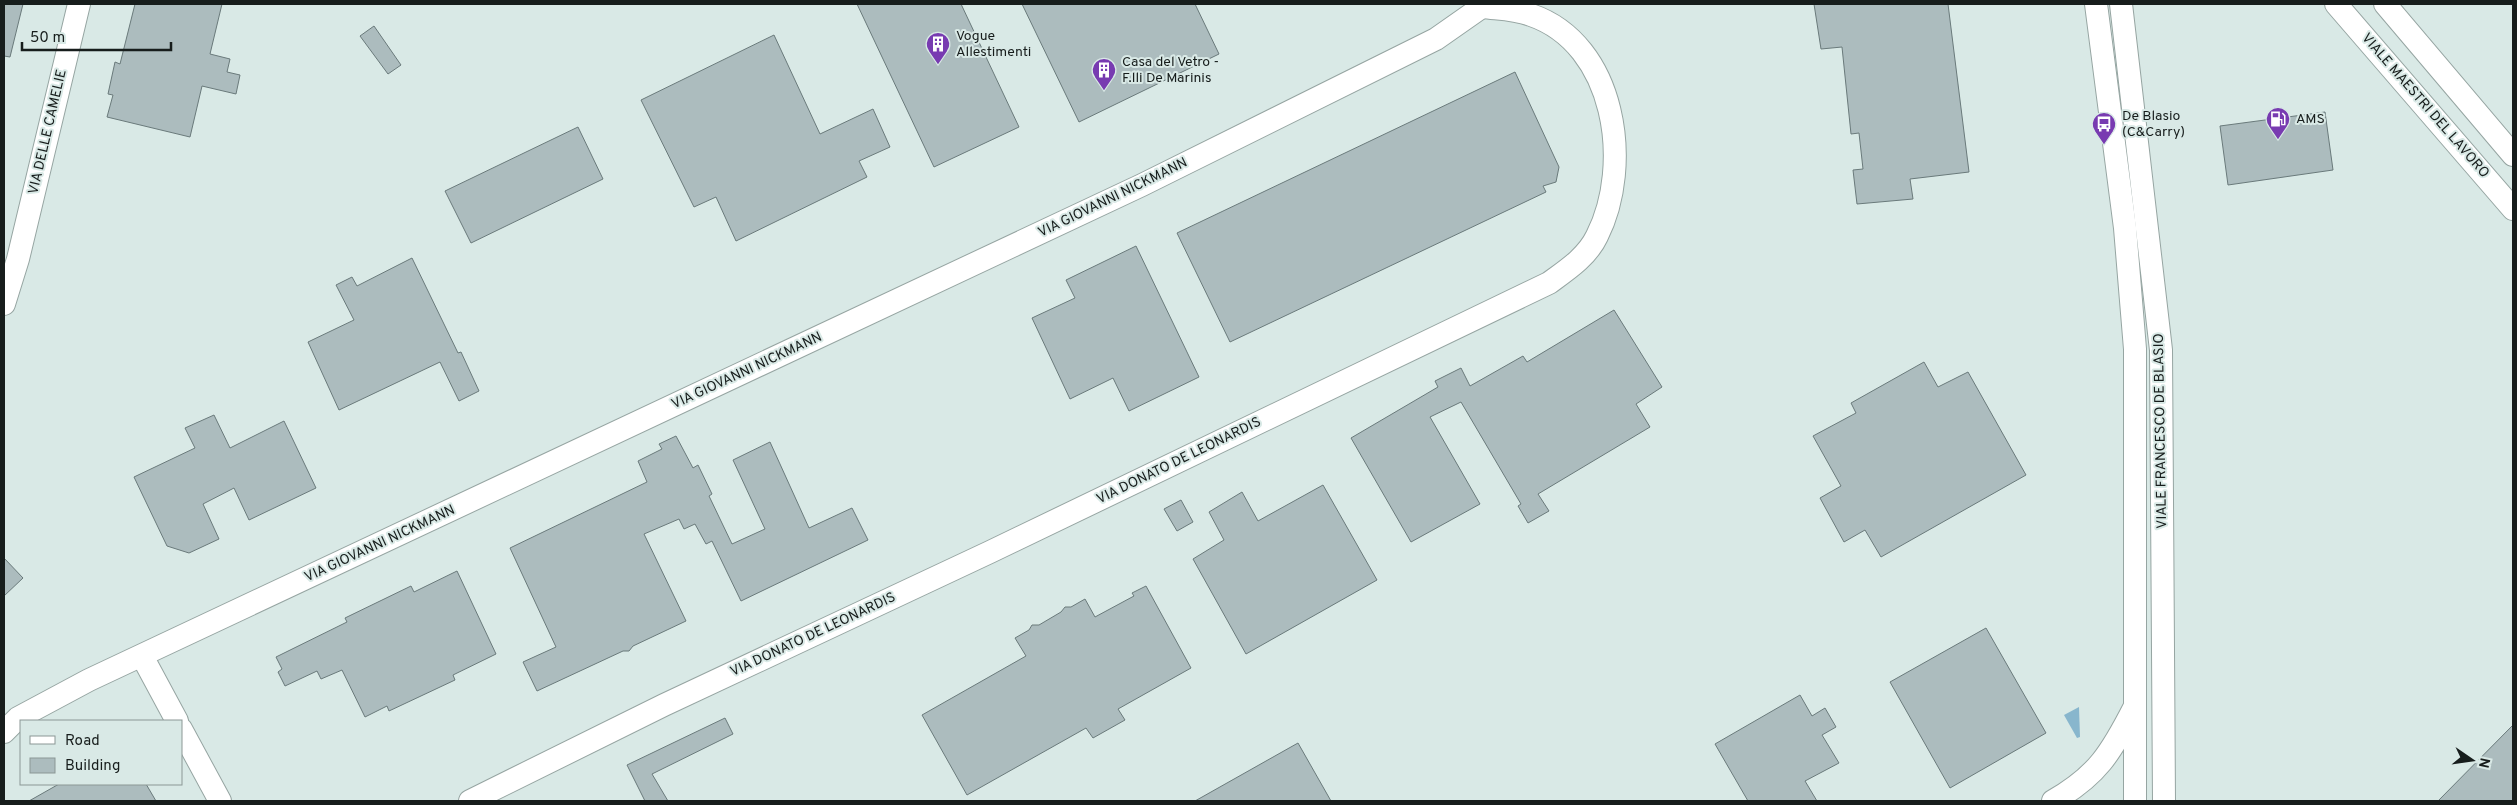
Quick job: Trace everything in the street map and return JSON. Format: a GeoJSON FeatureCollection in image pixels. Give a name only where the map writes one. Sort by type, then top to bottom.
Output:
{"type":"FeatureCollection","features":[{"type":"Feature","properties":{"kind":"street","name":"VIA DELLE CAMELIE"},"geometry":{"type":"LineString","coordinates":[[4,304],[18,259],[79,4]]}},
{"type":"Feature","properties":{"kind":"street","name":"VIALE FRANCESCO DE BLASIO"},"geometry":{"type":"LineString","coordinates":[[2096,4],[2125,228],[2135,349],[2135,801]]}},
{"type":"Feature","properties":{"kind":"street","name":"VIALE FRANCESCO DE BLASIO"},"geometry":{"type":"LineString","coordinates":[[2121,4],[2162,350],[2164,801]]}},
{"type":"Feature","properties":{"kind":"street","name":"VIALE MAESTRI DEL LAVORO"},"geometry":{"type":"LineString","coordinates":[[2336,4],[2513,209]]}},
{"type":"Feature","properties":{"kind":"street"},"geometry":{"type":"LineString","coordinates":[[2385,4],[2513,155]]}},
{"type":"Feature","properties":{"kind":"street","name":"VIA GIOVANNI NICKMANN"},"geometry":{"type":"LineString","coordinates":[[4,732],[18,718],[89,680],[1142,185],[1436,39],[1455,27],[1465,17],[1484,6]]}},
{"type":"Feature","properties":{"kind":"street","name":"VIA DONATO DE LEONARDIS"},"geometry":{"type":"LineString","coordinates":[[470,801],[664,705],[990,552],[1540,288],[1579,261],[1597,237],[1608,208],[1614,182],[1615,159],[1612,126],[1604,88],[1593,66],[1558,29],[1532,15],[1484,6]]}},
{"type":"Feature","properties":{"kind":"street"},"geometry":{"type":"LineString","coordinates":[[142,656],[176,720]]}},
{"type":"Feature","properties":{"kind":"street"},"geometry":{"type":"LineString","coordinates":[[2053,801],[2092,775],[2113,747],[2135,705]]}},
{"type":"Feature","properties":{"kind":"street"},"geometry":{"type":"LineString","coordinates":[[182,731],[220,801]]}},
{"type":"Feature","properties":{"kind":"water"},"geometry":{"type":"Polygon","coordinates":[[[2079,707],[2080,737],[2077,738],[2064,715],[2079,707]]]}},
{"type":"Feature","properties":{"kind":"building"},"geometry":{"type":"Polygon","coordinates":[[[4,4],[23,4],[10,57],[4,56],[4,4]]]}},
{"type":"Feature","properties":{"kind":"building"},"geometry":{"type":"Polygon","coordinates":[[[135,4],[222,4],[210,54],[230,59],[227,72],[240,75],[236,94],[202,86],[190,137],[107,117],[113,95],[108,94],[115,62],[120,64],[135,4]]]}},
{"type":"Feature","properties":{"kind":"building","name":"Vogue Allestimenti"},"geometry":{"type":"Polygon","coordinates":[[[857,4],[961,4],[1019,127],[934,167],[857,4]]]}},
{"type":"Feature","properties":{"kind":"building","name":"Casa del Vetro - F.lli De Marinis"},"geometry":{"type":"Polygon","coordinates":[[[1022,4],[1195,4],[1219,54],[1079,122],[1022,4]]]}},
{"type":"Feature","properties":{"kind":"building"},"geometry":{"type":"Polygon","coordinates":[[[1814,4],[1948,4],[1969,172],[1910,179],[1913,199],[1857,204],[1853,170],[1863,169],[1859,133],[1851,134],[1842,47],[1821,49],[1814,4]]]}},
{"type":"Feature","properties":{"kind":"building"},"geometry":{"type":"Polygon","coordinates":[[[374,26],[401,65],[388,74],[360,36],[374,26]]]}},
{"type":"Feature","properties":{"kind":"building"},"geometry":{"type":"Polygon","coordinates":[[[774,35],[820,134],[873,109],[890,147],[859,161],[867,177],[736,241],[716,197],[694,207],[641,100],[774,35]]]}},
{"type":"Feature","properties":{"kind":"building"},"geometry":{"type":"Polygon","coordinates":[[[1515,72],[1559,167],[1556,182],[1543,186],[1546,192],[1230,342],[1177,233],[1515,72]]]}},
{"type":"Feature","properties":{"kind":"building"},"geometry":{"type":"Polygon","coordinates":[[[2325,112],[2333,170],[2228,185],[2220,126],[2325,112]]]}},
{"type":"Feature","properties":{"kind":"building"},"geometry":{"type":"Polygon","coordinates":[[[578,127],[603,179],[471,243],[445,191],[578,127]]]}},
{"type":"Feature","properties":{"kind":"building"},"geometry":{"type":"Polygon","coordinates":[[[1136,246],[1199,377],[1129,411],[1113,378],[1070,399],[1032,318],[1075,298],[1066,280],[1136,246]]]}},
{"type":"Feature","properties":{"kind":"building"},"geometry":{"type":"Polygon","coordinates":[[[412,258],[458,353],[461,352],[479,391],[459,401],[440,362],[339,410],[308,342],[354,320],[336,285],[352,277],[357,286],[412,258]]]}},
{"type":"Feature","properties":{"kind":"building"},"geometry":{"type":"Polygon","coordinates":[[[1614,310],[1662,387],[1636,404],[1650,427],[1538,494],[1549,511],[1528,523],[1518,506],[1521,504],[1461,402],[1430,417],[1480,504],[1411,542],[1351,438],[1438,387],[1435,381],[1461,368],[1470,386],[1523,356],[1527,362],[1614,310]]]}},
{"type":"Feature","properties":{"kind":"building"},"geometry":{"type":"Polygon","coordinates":[[[1924,362],[1938,387],[1968,372],[2026,475],[1881,557],[1865,530],[1844,542],[1820,498],[1841,486],[1813,436],[1856,413],[1851,403],[1924,362]]]}},
{"type":"Feature","properties":{"kind":"building"},"geometry":{"type":"Polygon","coordinates":[[[214,415],[230,448],[284,421],[316,488],[249,520],[234,488],[203,504],[219,539],[189,553],[167,546],[134,477],[195,448],[185,428],[214,415]]]}},
{"type":"Feature","properties":{"kind":"building"},"geometry":{"type":"Polygon","coordinates":[[[676,436],[693,468],[698,465],[712,494],[709,496],[732,544],[765,529],[733,460],[770,442],[809,528],[852,508],[868,540],[741,601],[712,541],[706,544],[695,524],[684,529],[679,519],[644,534],[686,621],[633,646],[629,651],[623,651],[537,691],[523,662],[556,647],[510,548],[647,482],[638,461],[662,449],[659,444],[676,436]]]}},
{"type":"Feature","properties":{"kind":"building"},"geometry":{"type":"Polygon","coordinates":[[[1323,485],[1377,580],[1246,654],[1193,559],[1224,540],[1209,512],[1242,492],[1258,521],[1323,485]]]}},
{"type":"Feature","properties":{"kind":"building"},"geometry":{"type":"Polygon","coordinates":[[[1181,500],[1193,522],[1177,531],[1164,509],[1181,500]]]}},
{"type":"Feature","properties":{"kind":"building"},"geometry":{"type":"Polygon","coordinates":[[[4,558],[23,578],[4,596],[4,558]]]}},
{"type":"Feature","properties":{"kind":"building"},"geometry":{"type":"Polygon","coordinates":[[[457,571],[496,654],[453,675],[455,680],[389,711],[387,706],[365,717],[342,670],[321,679],[317,671],[285,686],[278,672],[282,669],[276,657],[347,622],[345,618],[411,586],[414,592],[457,571]]]}},
{"type":"Feature","properties":{"kind":"building"},"geometry":{"type":"Polygon","coordinates":[[[1146,586],[1191,668],[1118,709],[1125,720],[1093,738],[1086,728],[967,795],[922,715],[1026,656],[1015,638],[1029,630],[1032,625],[1039,625],[1061,612],[1065,607],[1071,607],[1085,599],[1095,617],[1134,596],[1132,593],[1146,586]]]}},
{"type":"Feature","properties":{"kind":"building"},"geometry":{"type":"Polygon","coordinates":[[[1986,628],[2046,733],[1950,788],[1890,682],[1986,628]]]}},
{"type":"Feature","properties":{"kind":"building"},"geometry":{"type":"Polygon","coordinates":[[[1800,695],[1812,716],[1825,708],[1836,727],[1822,735],[1839,763],[1805,781],[1817,801],[1748,801],[1715,744],[1800,695]]]}},
{"type":"Feature","properties":{"kind":"building"},"geometry":{"type":"Polygon","coordinates":[[[725,718],[733,734],[652,774],[668,801],[645,801],[627,765],[725,718]]]}},
{"type":"Feature","properties":{"kind":"building"},"geometry":{"type":"Polygon","coordinates":[[[2513,725],[2513,801],[2438,801],[2513,725]]]}},
{"type":"Feature","properties":{"kind":"building"},"geometry":{"type":"Polygon","coordinates":[[[1298,743],[1331,801],[1195,801],[1298,743]]]}},
{"type":"Feature","properties":{"kind":"building"},"geometry":{"type":"Polygon","coordinates":[[[57,785],[147,785],[156,801],[29,801],[57,785]]]}},
{"type":"Feature","properties":{"kind":"place","name":"Vogue Allestimenti"},"geometry":{"type":"Point","coordinates":[938,65]}},
{"type":"Feature","properties":{"kind":"place","name":"Casa del Vetro - F.lli De Marinis"},"geometry":{"type":"Point","coordinates":[1104,91]}},
{"type":"Feature","properties":{"kind":"place","name":"AMS"},"geometry":{"type":"Point","coordinates":[2278,140]}},
{"type":"Feature","properties":{"kind":"place","name":"De Blasio (C&Carry)"},"geometry":{"type":"Point","coordinates":[2104,145]}}]}
